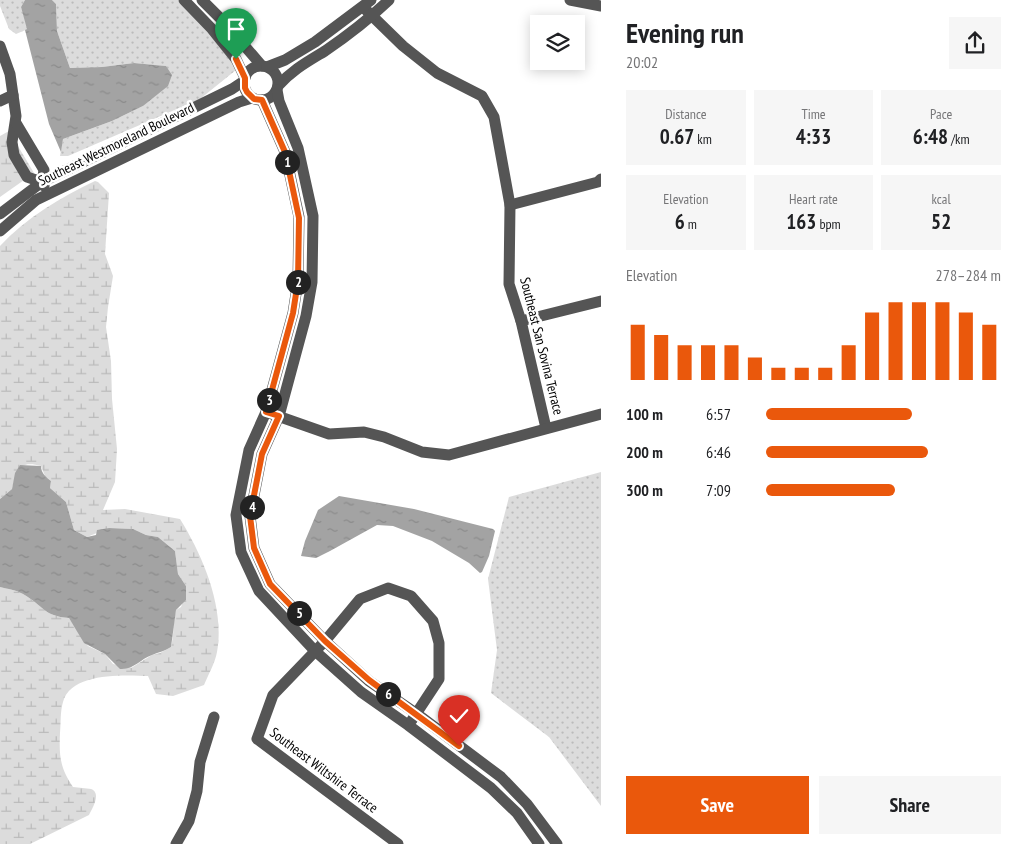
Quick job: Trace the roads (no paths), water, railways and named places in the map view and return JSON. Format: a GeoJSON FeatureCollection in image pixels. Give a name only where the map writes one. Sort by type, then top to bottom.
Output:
{"type":"FeatureCollection","features":[{"type":"Feature","properties":{"kind":"street"},"geometry":{"type":"LineString","coordinates":[[184,0],[212,29],[236,59],[245,79],[247,92],[257,99],[286,156],[299,218],[298,281],[295,302],[266,412],[249,450],[236,515],[241,552],[259,591],[316,651],[361,692],[492,788],[516,813],[539,844]]}},
{"type":"Feature","properties":{"kind":"street"},"geometry":{"type":"LineString","coordinates":[[202,0],[265,66],[276,74],[279,101],[299,151],[313,216],[312,282],[308,305],[279,416],[262,454],[250,516],[254,548],[270,584],[325,641],[369,680],[501,778],[527,804],[557,844]]}},
{"type":"Feature","properties":{"kind":"street"},"geometry":{"type":"LineString","coordinates":[[257,99],[272,97],[290,72],[326,50],[372,16],[389,0]]}},
{"type":"Feature","properties":{"kind":"street"},"geometry":{"type":"LineString","coordinates":[[570,0],[601,6]]}},
{"type":"Feature","properties":{"kind":"street"},"geometry":{"type":"LineString","coordinates":[[245,79],[250,70],[286,60],[315,42],[367,3]]}},
{"type":"Feature","properties":{"kind":"street","name":"Southeast San Sovina Terrace"},"geometry":{"type":"LineString","coordinates":[[367,3],[372,16],[403,46],[437,73],[482,96],[494,117],[510,205],[509,284],[521,321],[546,428]]}},
{"type":"Feature","properties":{"kind":"street"},"geometry":{"type":"LineString","coordinates":[[0,46],[10,74],[13,95],[16,123],[12,142],[14,155],[27,177],[42,182]]}},
{"type":"Feature","properties":{"kind":"street","name":"Southeast Westmoreland Boulevard"},"geometry":{"type":"LineString","coordinates":[[0,214],[42,182],[232,89],[245,79]]}},
{"type":"Feature","properties":{"kind":"street"},"geometry":{"type":"LineString","coordinates":[[0,101],[13,95]]}},
{"type":"Feature","properties":{"kind":"street","name":"Southeast Westmoreland Boulevard"},"geometry":{"type":"LineString","coordinates":[[0,231],[36,200],[238,102],[257,99]]}},
{"type":"Feature","properties":{"kind":"street"},"geometry":{"type":"LineString","coordinates":[[16,123],[44,170],[42,182],[49,194]]}},
{"type":"Feature","properties":{"kind":"street"},"geometry":{"type":"LineString","coordinates":[[286,156],[299,151]]}},
{"type":"Feature","properties":{"kind":"street"},"geometry":{"type":"LineString","coordinates":[[510,205],[598,182],[601,179]]}},
{"type":"Feature","properties":{"kind":"street"},"geometry":{"type":"LineString","coordinates":[[298,228],[312,232]]}},
{"type":"Feature","properties":{"kind":"street"},"geometry":{"type":"LineString","coordinates":[[521,321],[601,301]]}},
{"type":"Feature","properties":{"kind":"street"},"geometry":{"type":"LineString","coordinates":[[295,302],[308,305]]}},
{"type":"Feature","properties":{"kind":"street"},"geometry":{"type":"LineString","coordinates":[[266,412],[329,434],[364,432],[384,437],[422,452],[449,455],[601,414]]}},
{"type":"Feature","properties":{"kind":"street"},"geometry":{"type":"LineString","coordinates":[[236,515],[250,516]]}},
{"type":"Feature","properties":{"kind":"street","name":"Southeast Wiltshire Terrace"},"geometry":{"type":"LineString","coordinates":[[392,842],[257,739],[273,695],[325,641],[360,598],[388,588],[411,596],[433,621],[439,643],[439,679],[408,725]]}},
{"type":"Feature","properties":{"kind":"street"},"geometry":{"type":"LineString","coordinates":[[176,844],[188,821],[197,791],[200,762],[214,717]]}},
{"type":"Feature","properties":{"kind":"street"},"geometry":{"type":"LineString","coordinates":[[492,788],[501,778]]}},
{"type":"Feature","properties":{"kind":"water"},"geometry":{"type":"Polygon","coordinates":[[[25,0],[52,0],[56,4],[57,31],[70,68],[134,63],[166,66],[172,75],[168,86],[143,106],[112,121],[63,139],[61,152],[49,124],[25,30],[27,29],[21,7],[25,0]]]}},
{"type":"Feature","properties":{"kind":"water"},"geometry":{"type":"Polygon","coordinates":[[[20,465],[41,466],[43,473],[51,481],[50,488],[66,502],[74,530],[87,537],[96,535],[97,530],[109,528],[133,529],[146,535],[158,537],[175,551],[178,574],[186,586],[186,600],[176,610],[171,647],[129,668],[120,669],[105,654],[84,643],[69,618],[49,613],[23,594],[0,587],[0,499],[12,489],[15,473],[20,465]]]}},
{"type":"Feature","properties":{"kind":"water"},"geometry":{"type":"Polygon","coordinates":[[[339,496],[414,509],[493,529],[495,531],[489,556],[482,572],[480,573],[469,563],[432,541],[393,526],[377,525],[316,558],[301,556],[318,510],[339,496]]]}}]}
